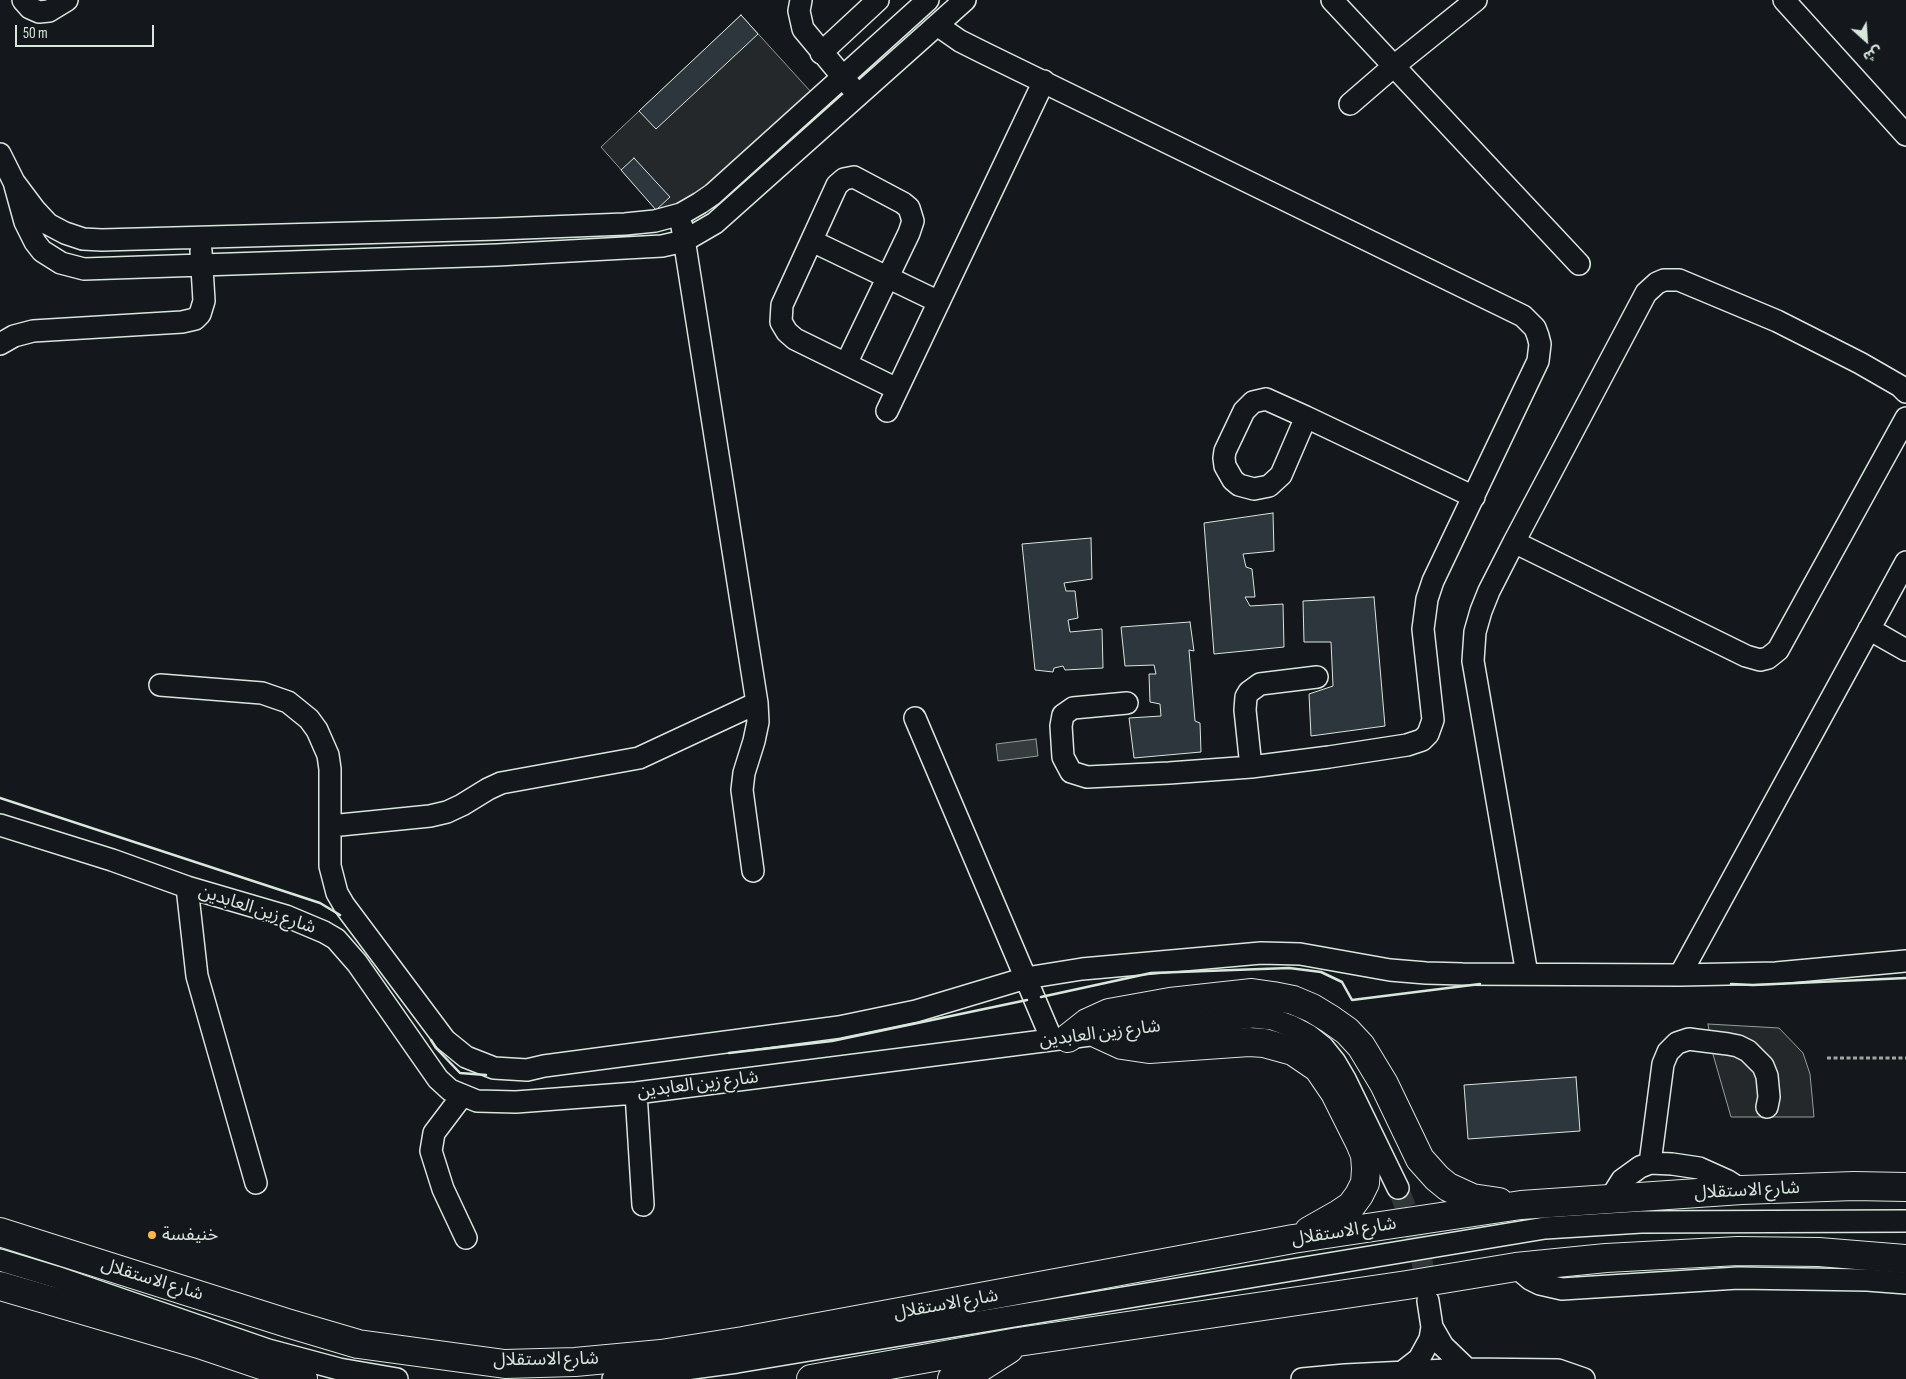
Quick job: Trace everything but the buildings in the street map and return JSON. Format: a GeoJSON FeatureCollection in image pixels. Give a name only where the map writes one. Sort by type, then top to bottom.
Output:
{"type":"FeatureCollection","features":[{"type":"Feature","properties":{"kind":"highway"},"geometry":{"type":"LineString","coordinates":[[1060,1039],[1097,1017],[1108,1013],[1170,1002],[1252,993],[1293,1000],[1330,1018],[1347,1031],[1361,1046],[1384,1084],[1420,1159],[1437,1178],[1460,1193],[1472,1198],[1521,1205]]}},
{"type":"Feature","properties":{"kind":"highway"},"geometry":{"type":"LineString","coordinates":[[1098,1034],[1122,1045],[1149,1050],[1264,1042],[1293,1051],[1318,1068],[1335,1093],[1362,1149],[1366,1169],[1365,1183],[1351,1206],[1293,1239]]}},
{"type":"Feature","properties":{"kind":"highway","name":"شارع الاستقلال"},"geometry":{"type":"LineString","coordinates":[[0,1232],[287,1324],[358,1344],[505,1364],[594,1360],[661,1354],[1004,1294],[1293,1239],[1521,1205],[1742,1190],[1854,1186],[1906,1187]]}},
{"type":"Feature","properties":{"kind":"highway"},"geometry":{"type":"LineString","coordinates":[[811,1379],[1018,1342],[1516,1267],[1606,1258],[1738,1251],[1819,1252],[1906,1259]]}},
{"type":"Feature","properties":{"kind":"highway"},"geometry":{"type":"LineString","coordinates":[[0,1286],[199,1344],[304,1379]]}},
{"type":"Feature","properties":{"kind":"highway"},"geometry":{"type":"LineString","coordinates":[[952,1379],[991,1362],[1018,1342]]}},
{"type":"Feature","properties":{"kind":"street"},"geometry":{"type":"LineString","coordinates":[[23,0],[30,8],[39,12],[49,11],[67,0]]}},
{"type":"Feature","properties":{"kind":"street"},"geometry":{"type":"LineString","coordinates":[[801,0],[799,11],[802,29],[858,96]]}},
{"type":"Feature","properties":{"kind":"street"},"geometry":{"type":"LineString","coordinates":[[821,53],[879,0],[904,22],[971,47],[1044,81],[1523,316],[1529,321],[1538,336],[1540,344],[1538,361],[1433,581],[1424,614],[1424,645],[1433,720],[1428,734],[1415,744],[1251,767],[1169,774],[1087,777],[1071,772],[1063,757],[1061,726],[1063,715],[1073,708],[1127,703]]}},
{"type":"Feature","properties":{"kind":"street"},"geometry":{"type":"LineString","coordinates":[[14,182],[48,224],[65,233],[83,239],[497,229],[655,221],[681,214],[713,194],[928,0]]}},
{"type":"Feature","properties":{"kind":"street"},"geometry":{"type":"LineString","coordinates":[[0,154],[14,182],[29,233],[42,251],[62,263],[84,269],[498,255],[643,249],[662,246],[684,240],[715,224],[965,0]]}},
{"type":"Feature","properties":{"kind":"street"},"geometry":{"type":"LineString","coordinates":[[1332,0],[1579,264]]}},
{"type":"Feature","properties":{"kind":"street"},"geometry":{"type":"LineString","coordinates":[[1350,104],[1476,0]]}},
{"type":"Feature","properties":{"kind":"street"},"geometry":{"type":"LineString","coordinates":[[1784,0],[1906,135]]}},
{"type":"Feature","properties":{"kind":"street"},"geometry":{"type":"LineString","coordinates":[[887,411],[1044,81]]}},
{"type":"Feature","properties":{"kind":"street"},"geometry":{"type":"LineString","coordinates":[[846,364],[912,227],[912,214],[903,203],[854,178],[844,179],[837,185],[782,305],[781,322],[791,336],[897,390]]}},
{"type":"Feature","properties":{"kind":"street"},"geometry":{"type":"LineString","coordinates":[[681,214],[757,703],[758,722],[744,773],[742,790],[753,871]]}},
{"type":"Feature","properties":{"kind":"street"},"geometry":{"type":"LineString","coordinates":[[497,229],[498,255]]}},
{"type":"Feature","properties":{"kind":"street"},"geometry":{"type":"LineString","coordinates":[[345,233],[347,260]]}},
{"type":"Feature","properties":{"kind":"street"},"geometry":{"type":"LineString","coordinates":[[0,344],[14,336],[33,331],[189,322],[200,314],[204,308],[200,237]]}},
{"type":"Feature","properties":{"kind":"street"},"geometry":{"type":"LineString","coordinates":[[812,241],[939,302]]}},
{"type":"Feature","properties":{"kind":"street"},"geometry":{"type":"LineString","coordinates":[[1527,974],[1473,661],[1475,632],[1489,591],[1646,293],[1657,283],[1664,280],[1679,280],[1777,321],[1860,363],[1900,386],[1906,392]]}},
{"type":"Feature","properties":{"kind":"street"},"geometry":{"type":"LineString","coordinates":[[1306,417],[1474,497]]}},
{"type":"Feature","properties":{"kind":"street"},"geometry":{"type":"LineString","coordinates":[[1514,542],[1746,656],[1760,660],[1768,658],[1778,650],[1906,418]]}},
{"type":"Feature","properties":{"kind":"street"},"geometry":{"type":"LineString","coordinates":[[1680,975],[1906,562]]}},
{"type":"Feature","properties":{"kind":"street"},"geometry":{"type":"LineString","coordinates":[[1869,629],[1906,650]]}},
{"type":"Feature","properties":{"kind":"street"},"geometry":{"type":"LineString","coordinates":[[1251,767],[1245,710],[1246,697],[1249,692],[1260,684],[1317,677]]}},
{"type":"Feature","properties":{"kind":"street"},"geometry":{"type":"LineString","coordinates":[[160,684],[262,693],[275,696],[299,710],[317,730],[328,755],[330,769],[330,866],[332,880],[344,905],[445,1040],[466,1057],[494,1068],[528,1070],[544,1066],[839,1027],[916,1011],[1026,978],[1082,969],[1280,953],[1322,957],[1367,966],[1426,973],[1680,975],[1776,973],[1906,961]]}},
{"type":"Feature","properties":{"kind":"street"},"geometry":{"type":"LineString","coordinates":[[330,826],[430,816],[462,806],[488,789],[501,784],[639,758],[757,703]]}},
{"type":"Feature","properties":{"kind":"street"},"geometry":{"type":"LineString","coordinates":[[915,718],[1026,978],[1060,1039]]}},
{"type":"Feature","properties":{"kind":"street","name":"شارع زين العابدين"},"geometry":{"type":"LineString","coordinates":[[0,825],[112,860],[187,887],[286,916],[314,927],[336,939],[371,982],[438,1079],[450,1090],[462,1096],[490,1102],[636,1093],[1098,1034],[1253,1017],[1272,1019],[1291,1026],[1308,1035],[1323,1047],[1335,1062],[1398,1188]]}},
{"type":"Feature","properties":{"kind":"street"},"geometry":{"type":"LineString","coordinates":[[187,887],[196,976],[256,1183]]}},
{"type":"Feature","properties":{"kind":"street"},"geometry":{"type":"LineString","coordinates":[[1650,1163],[1663,1064],[1668,1052],[1677,1043],[1690,1039],[1738,1046],[1748,1051],[1763,1066],[1767,1076],[1770,1091],[1767,1107]]}},
{"type":"Feature","properties":{"kind":"street"},"geometry":{"type":"LineString","coordinates":[[636,1093],[643,1205]]}},
{"type":"Feature","properties":{"kind":"street"},"geometry":{"type":"LineString","coordinates":[[462,1096],[434,1133],[431,1151],[443,1189],[466,1238]]}},
{"type":"Feature","properties":{"kind":"street"},"geometry":{"type":"LineString","coordinates":[[1610,1198],[1622,1180],[1640,1167],[1650,1163],[1699,1168],[1728,1180],[1742,1190]]}},
{"type":"Feature","properties":{"kind":"street"},"geometry":{"type":"LineString","coordinates":[[613,1379],[737,1362],[1544,1228],[1641,1222],[1906,1221]]}},
{"type":"Feature","properties":{"kind":"street"},"geometry":{"type":"LineString","coordinates":[[696,1379],[1494,1244],[1549,1237],[1663,1230],[1906,1232]]}},
{"type":"Feature","properties":{"kind":"street"},"geometry":{"type":"LineString","coordinates":[[0,1260],[56,1277],[268,1350],[338,1369],[397,1379]]}},
{"type":"Feature","properties":{"kind":"street"},"geometry":{"type":"LineString","coordinates":[[1516,1267],[1530,1279],[1540,1284],[1562,1289],[1738,1278],[1867,1280],[1906,1283]]}},
{"type":"Feature","properties":{"kind":"street"},"geometry":{"type":"LineString","coordinates":[[0,1270],[250,1354],[337,1379]]}},
{"type":"Feature","properties":{"kind":"street"},"geometry":{"type":"LineString","coordinates":[[1401,1372],[1419,1359],[1430,1339],[1432,1328],[1428,1301]]}},
{"type":"Feature","properties":{"kind":"street"},"geometry":{"type":"LineString","coordinates":[[1432,1328],[1443,1346],[1467,1369]]}},
{"type":"Feature","properties":{"kind":"street"},"geometry":{"type":"LineString","coordinates":[[1302,1379],[1467,1369],[1558,1370],[1584,1379]]}},
{"type":"Feature","properties":{"kind":"path"},"geometry":{"type":"LineString","coordinates":[[1827,1058],[1906,1058]]}},
{"type":"Feature","properties":{"kind":"shaded area"},"geometry":{"type":"Polygon","coordinates":[[[741,15],[811,92],[701,192],[661,215],[601,147],[741,15]]]}},
{"type":"Feature","properties":{"kind":"shaded area"},"geometry":{"type":"Polygon","coordinates":[[[1036,739],[1038,756],[998,761],[996,744],[1036,739]]]}},
{"type":"Feature","properties":{"kind":"shaded area"},"geometry":{"type":"Polygon","coordinates":[[[1708,1024],[1779,1028],[1803,1053],[1810,1074],[1814,1117],[1731,1117],[1712,1051],[1708,1024]]]}},
{"type":"Feature","properties":{"kind":"tunnel"},"geometry":{"type":"LineString","coordinates":[[1398,1188],[1415,1232],[1421,1254],[1427,1295]]}},
{"type":"Feature","properties":{"kind":"wall"},"geometry":{"type":"LineString","coordinates":[[0,798],[320,903],[340,915]]}},
{"type":"Feature","properties":{"kind":"wall"},"geometry":{"type":"LineString","coordinates":[[1041,997],[1151,973],[1289,968],[1321,972],[1342,982],[1352,1000],[1480,984]]}},
{"type":"Feature","properties":{"kind":"wall"},"geometry":{"type":"LineString","coordinates":[[1731,984],[1753,985],[1906,978]]}},
{"type":"Feature","properties":{"kind":"wall"},"geometry":{"type":"LineString","coordinates":[[729,1053],[832,1041],[1027,1000]]}},
{"type":"Feature","properties":{"kind":"wall"},"geometry":{"type":"LineString","coordinates":[[431,1040],[436,1048],[460,1073],[486,1075]]}},
{"type":"Feature","properties":{"kind":"place","name":"خنيفسة"},"geometry":{"type":"Point","coordinates":[152,1235]}}]}
